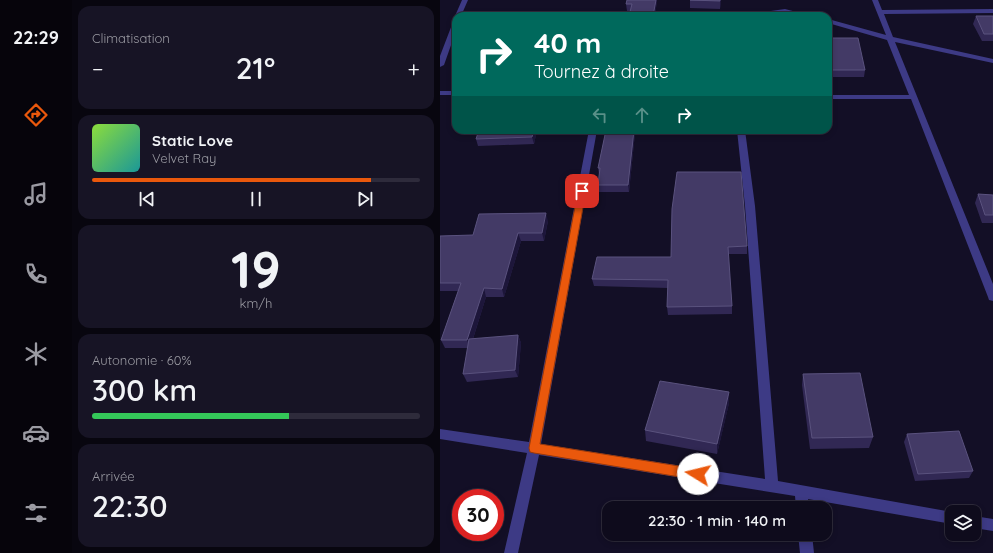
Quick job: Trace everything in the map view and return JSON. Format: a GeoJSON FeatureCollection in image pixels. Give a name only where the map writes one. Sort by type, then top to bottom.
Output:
{"type":"FeatureCollection","features":[{"type":"Feature","properties":{"kind":"street"},"geometry":{"type":"LineString","coordinates":[[460,12],[464,0]]}},
{"type":"Feature","properties":{"kind":"street"},"geometry":{"type":"LineString","coordinates":[[875,0],[888,38],[993,297]]}},
{"type":"Feature","properties":{"kind":"street"},"geometry":{"type":"LineString","coordinates":[[778,12],[790,12]]}},
{"type":"Feature","properties":{"kind":"street"},"geometry":{"type":"LineString","coordinates":[[879,12],[993,12]]}},
{"type":"Feature","properties":{"kind":"street"},"geometry":{"type":"LineString","coordinates":[[832,22],[888,38],[993,61]]}},
{"type":"Feature","properties":{"kind":"street"},"geometry":{"type":"LineString","coordinates":[[440,65],[452,33]]}},
{"type":"Feature","properties":{"kind":"street"},"geometry":{"type":"LineString","coordinates":[[440,93],[452,93]]}},
{"type":"Feature","properties":{"kind":"street"},"geometry":{"type":"LineString","coordinates":[[832,97],[912,97]]}},
{"type":"Feature","properties":{"kind":"street"},"geometry":{"type":"LineString","coordinates":[[511,553],[534,448],[592,134]]}},
{"type":"Feature","properties":{"kind":"street"},"geometry":{"type":"LineString","coordinates":[[741,134],[750,206],[772,486]]}},
{"type":"Feature","properties":{"kind":"street"},"geometry":{"type":"LineString","coordinates":[[440,434],[772,486],[945,517]]}},
{"type":"Feature","properties":{"kind":"street"},"geometry":{"type":"LineString","coordinates":[[801,491],[802,501]]}},
{"type":"Feature","properties":{"kind":"street"},"geometry":{"type":"LineString","coordinates":[[981,523],[993,525]]}},
{"type":"Feature","properties":{"kind":"street"},"geometry":{"type":"LineString","coordinates":[[806,541],[807,553]]}},
{"type":"Feature","properties":{"kind":"building"},"geometry":{"type":"Polygon","coordinates":[[[627,0],[656,0],[654,12],[630,12],[632,4],[626,4],[627,0]]]}},
{"type":"Feature","properties":{"kind":"building"},"geometry":{"type":"Polygon","coordinates":[[[690,0],[720,0],[720,1],[690,0]]]}},
{"type":"Feature","properties":{"kind":"building"},"geometry":{"type":"Polygon","coordinates":[[[976,16],[993,16],[993,34],[984,34],[976,16]]]}},
{"type":"Feature","properties":{"kind":"building"},"geometry":{"type":"Polygon","coordinates":[[[832,38],[858,38],[865,70],[832,70],[832,38]]]}},
{"type":"Feature","properties":{"kind":"building"},"geometry":{"type":"Polygon","coordinates":[[[478,134],[533,134],[532,137],[476,139],[478,134]]]}},
{"type":"Feature","properties":{"kind":"building"},"geometry":{"type":"Polygon","coordinates":[[[605,134],[634,134],[628,185],[598,185],[600,168],[598,168],[605,134]]]}},
{"type":"Feature","properties":{"kind":"building"},"geometry":{"type":"Polygon","coordinates":[[[677,172],[741,172],[747,246],[728,247],[732,306],[667,307],[668,280],[592,279],[597,257],[671,257],[672,209],[677,172]]]}},
{"type":"Feature","properties":{"kind":"building"},"geometry":{"type":"Polygon","coordinates":[[[978,194],[993,195],[993,215],[985,215],[978,194]]]}},
{"type":"Feature","properties":{"kind":"building"},"geometry":{"type":"Polygon","coordinates":[[[546,213],[542,233],[518,233],[502,289],[484,288],[467,340],[441,340],[461,283],[440,283],[440,236],[473,235],[479,214],[546,213]]]}},
{"type":"Feature","properties":{"kind":"building"},"geometry":{"type":"Polygon","coordinates":[[[518,335],[515,370],[463,374],[469,339],[518,335]]]}},
{"type":"Feature","properties":{"kind":"building"},"geometry":{"type":"Polygon","coordinates":[[[860,373],[873,437],[812,438],[803,374],[860,373]]]}},
{"type":"Feature","properties":{"kind":"building"},"geometry":{"type":"Polygon","coordinates":[[[660,381],[729,392],[717,444],[645,430],[660,381]]]}},
{"type":"Feature","properties":{"kind":"building"},"geometry":{"type":"Polygon","coordinates":[[[959,431],[973,471],[918,474],[907,434],[959,431]]]}},
{"type":"Feature","properties":{"kind":"route"},"geometry":{"type":"LineString","coordinates":[[582,191],[534,448],[698,474]]}}]}
